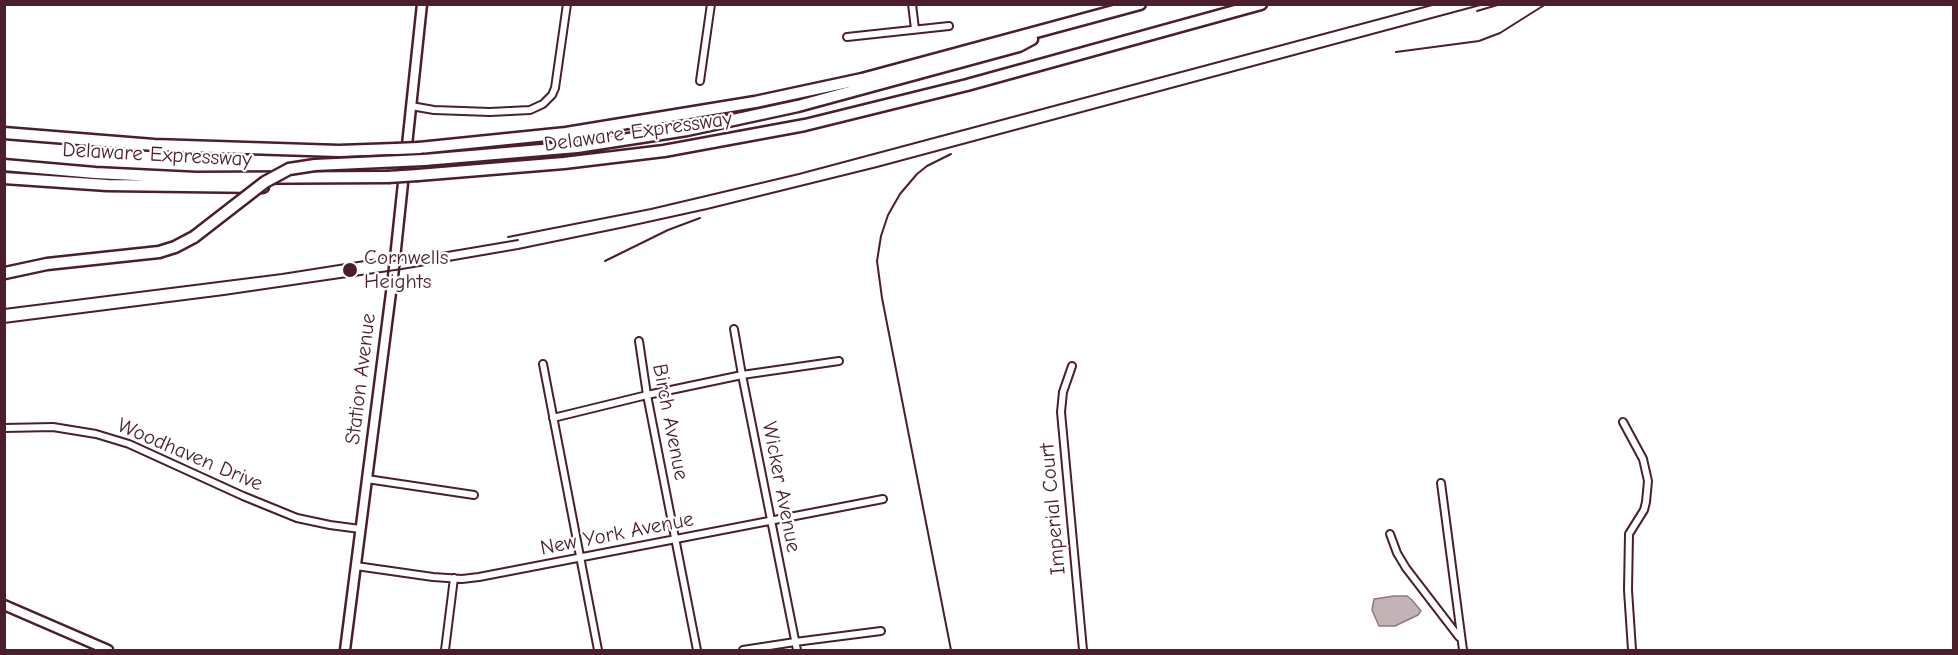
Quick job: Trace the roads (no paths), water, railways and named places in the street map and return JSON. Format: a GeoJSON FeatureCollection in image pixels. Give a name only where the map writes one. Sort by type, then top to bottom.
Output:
{"type":"FeatureCollection","features":[{"type":"Feature","properties":{"kind":"highway","name":"Delaware Expressway"},"geometry":{"type":"LineString","coordinates":[[4,133],[164,146],[339,151],[419,148],[566,134],[755,102],[862,79],[1140,4]]}},
{"type":"Feature","properties":{"kind":"highway","name":"Delaware Expressway"},"geometry":{"type":"LineString","coordinates":[[4,165],[146,176],[311,179],[388,177],[526,167],[664,151],[805,125],[956,88],[1261,4]]}},
{"type":"Feature","properties":{"kind":"highway"},"geometry":{"type":"LineString","coordinates":[[6,273],[47,264],[159,252],[175,247],[194,237],[265,182],[289,169],[315,165],[501,154],[614,142],[687,130],[764,114],[1018,46],[1065,24]]}},
{"type":"Feature","properties":{"kind":"highway"},"geometry":{"type":"LineString","coordinates":[[4,178],[99,185],[261,188],[311,179]]}},
{"type":"Feature","properties":{"kind":"street","name":"Station Avenue"},"geometry":{"type":"LineString","coordinates":[[345,651],[393,277],[422,4]]}},
{"type":"Feature","properties":{"kind":"street"},"geometry":{"type":"LineString","coordinates":[[411,106],[434,110],[490,112],[530,110],[543,104],[549,100],[555,88],[567,4]]}},
{"type":"Feature","properties":{"kind":"street"},"geometry":{"type":"LineString","coordinates":[[700,81],[711,4]]}},
{"type":"Feature","properties":{"kind":"street"},"geometry":{"type":"LineString","coordinates":[[912,4],[915,29]]}},
{"type":"Feature","properties":{"kind":"street"},"geometry":{"type":"LineString","coordinates":[[847,37],[949,26]]}},
{"type":"Feature","properties":{"kind":"street","name":"Wicker Avenue"},"geometry":{"type":"LineString","coordinates":[[735,328],[742,375],[796,651]]}},
{"type":"Feature","properties":{"kind":"street","name":"Birch Avenue"},"geometry":{"type":"LineString","coordinates":[[639,341],[697,651]]}},
{"type":"Feature","properties":{"kind":"street"},"geometry":{"type":"LineString","coordinates":[[553,418],[742,375],[839,362]]}},
{"type":"Feature","properties":{"kind":"street"},"geometry":{"type":"LineString","coordinates":[[543,364],[598,651]]}},
{"type":"Feature","properties":{"kind":"street","name":"Imperial Court"},"geometry":{"type":"LineString","coordinates":[[1072,366],[1063,392],[1061,411],[1083,651]]}},
{"type":"Feature","properties":{"kind":"street"},"geometry":{"type":"LineString","coordinates":[[1623,422],[1643,459],[1648,481],[1644,510],[1629,534],[1628,590],[1632,651]]}},
{"type":"Feature","properties":{"kind":"street","name":"Woodhaven Drive"},"geometry":{"type":"LineString","coordinates":[[4,428],[53,427],[96,434],[129,444],[287,514],[311,522],[360,529]]}},
{"type":"Feature","properties":{"kind":"street"},"geometry":{"type":"LineString","coordinates":[[367,479],[474,495]]}},
{"type":"Feature","properties":{"kind":"street"},"geometry":{"type":"LineString","coordinates":[[1441,483],[1463,651]]}},
{"type":"Feature","properties":{"kind":"street","name":"New York Avenue"},"geometry":{"type":"LineString","coordinates":[[356,566],[454,578],[479,578],[883,499]]}},
{"type":"Feature","properties":{"kind":"street"},"geometry":{"type":"LineString","coordinates":[[1390,534],[1406,568],[1461,639]]}},
{"type":"Feature","properties":{"kind":"street"},"geometry":{"type":"LineString","coordinates":[[445,651],[454,578]]}},
{"type":"Feature","properties":{"kind":"street"},"geometry":{"type":"LineString","coordinates":[[4,605],[108,651]]}},
{"type":"Feature","properties":{"kind":"street"},"geometry":{"type":"LineString","coordinates":[[743,651],[881,631]]}},
{"type":"Feature","properties":{"kind":"railway"},"geometry":{"type":"LineString","coordinates":[[508,237],[651,209],[799,174],[1436,4]]}},
{"type":"Feature","properties":{"kind":"railway"},"geometry":{"type":"LineString","coordinates":[[4,323],[224,295],[402,269],[518,249],[625,227],[877,167],[1484,4]]}},
{"type":"Feature","properties":{"kind":"railway"},"geometry":{"type":"LineString","coordinates":[[1477,11],[1501,4]]}},
{"type":"Feature","properties":{"kind":"railway"},"geometry":{"type":"LineString","coordinates":[[1396,52],[1479,41],[1500,33],[1546,4]]}},
{"type":"Feature","properties":{"kind":"railway"},"geometry":{"type":"LineString","coordinates":[[951,154],[927,166],[900,194],[888,215],[881,236],[877,261],[882,298],[951,650]]}},
{"type":"Feature","properties":{"kind":"railway"},"geometry":{"type":"LineString","coordinates":[[605,261],[668,230],[700,218]]}},
{"type":"Feature","properties":{"kind":"railway"},"geometry":{"type":"LineString","coordinates":[[382,263],[518,240]]}},
{"type":"Feature","properties":{"kind":"railway"},"geometry":{"type":"LineString","coordinates":[[4,309],[282,274],[390,257]]}},
{"type":"Feature","properties":{"kind":"place","name":"Cornwells Heights"},"geometry":{"type":"Point","coordinates":[350,270]}}]}
